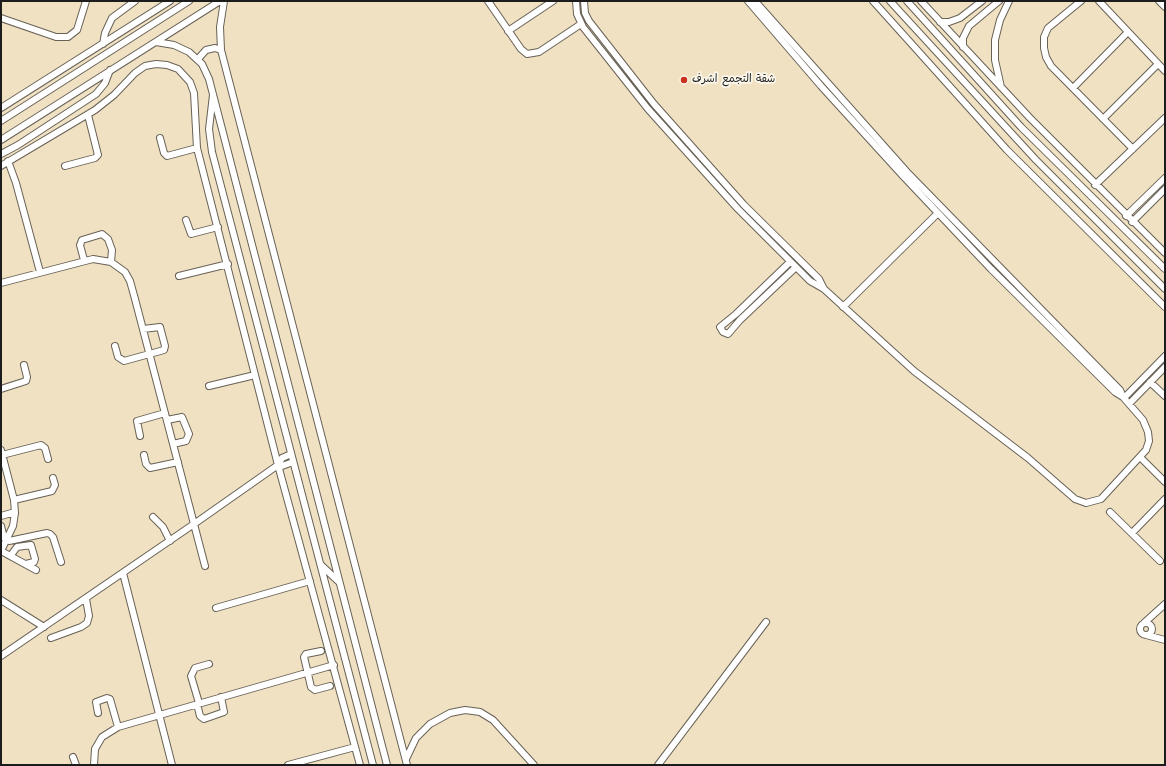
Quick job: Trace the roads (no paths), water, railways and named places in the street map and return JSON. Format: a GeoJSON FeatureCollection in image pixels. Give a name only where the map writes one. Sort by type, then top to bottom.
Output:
{"type":"FeatureCollection","features":[{"type":"Feature","properties":{"kind":"street"},"geometry":{"type":"LineString","coordinates":[[1,18],[56,37],[68,37],[77,30],[86,1]]}},
{"type":"Feature","properties":{"kind":"street"},"geometry":{"type":"LineString","coordinates":[[104,44],[105,33],[112,18],[134,1]]}},
{"type":"Feature","properties":{"kind":"street"},"geometry":{"type":"LineString","coordinates":[[1,108],[170,1]]}},
{"type":"Feature","properties":{"kind":"street"},"geometry":{"type":"LineString","coordinates":[[1,122],[189,1]]}},
{"type":"Feature","properties":{"kind":"street"},"geometry":{"type":"LineString","coordinates":[[1,140],[220,1]]}},
{"type":"Feature","properties":{"kind":"street"},"geometry":{"type":"LineString","coordinates":[[224,1],[220,27],[221,50],[407,763]]}},
{"type":"Feature","properties":{"kind":"street"},"geometry":{"type":"LineString","coordinates":[[488,1],[521,49],[532,54],[539,52],[580,24]]}},
{"type":"Feature","properties":{"kind":"street"},"geometry":{"type":"LineString","coordinates":[[508,31],[553,1]]}},
{"type":"Feature","properties":{"kind":"street"},"geometry":{"type":"LineString","coordinates":[[576,1],[576,14],[580,24],[689,156],[796,268],[813,284],[824,290],[920,376],[1028,458],[1078,501],[1090,503],[1101,499],[1141,458],[1148,446],[1148,432],[1143,420],[1124,398],[1118,388],[938,213],[905,174]]}},
{"type":"Feature","properties":{"kind":"street"},"geometry":{"type":"LineString","coordinates":[[584,1],[586,17],[606,45],[694,151],[769,231],[819,279],[824,290]]}},
{"type":"Feature","properties":{"kind":"street"},"geometry":{"type":"LineString","coordinates":[[748,1],[905,174],[993,266]]}},
{"type":"Feature","properties":{"kind":"street"},"geometry":{"type":"LineString","coordinates":[[755,1],[858,123]]}},
{"type":"Feature","properties":{"kind":"street"},"geometry":{"type":"LineString","coordinates":[[873,1],[1007,150],[1165,307]]}},
{"type":"Feature","properties":{"kind":"street"},"geometry":{"type":"LineString","coordinates":[[890,1],[986,107],[1064,189],[1165,289]]}},
{"type":"Feature","properties":{"kind":"street"},"geometry":{"type":"LineString","coordinates":[[907,1],[1021,127],[1165,269]]}},
{"type":"Feature","properties":{"kind":"street"},"geometry":{"type":"LineString","coordinates":[[921,1],[1030,118],[1126,216],[1165,253]]}},
{"type":"Feature","properties":{"kind":"street"},"geometry":{"type":"LineString","coordinates":[[940,22],[949,22],[960,18],[982,1]]}},
{"type":"Feature","properties":{"kind":"street"},"geometry":{"type":"LineString","coordinates":[[963,46],[963,38],[969,26],[998,1]]}},
{"type":"Feature","properties":{"kind":"street"},"geometry":{"type":"LineString","coordinates":[[1001,88],[995,60],[995,40],[1000,20],[1009,1]]}},
{"type":"Feature","properties":{"kind":"street"},"geometry":{"type":"LineString","coordinates":[[1081,1],[1048,28],[1044,38],[1046,57],[1051,66],[1133,149]]}},
{"type":"Feature","properties":{"kind":"street"},"geometry":{"type":"LineString","coordinates":[[1100,1],[1165,71]]}},
{"type":"Feature","properties":{"kind":"street"},"geometry":{"type":"LineString","coordinates":[[1159,1],[1165,7]]}},
{"type":"Feature","properties":{"kind":"street"},"geometry":{"type":"LineString","coordinates":[[127,29],[132,38]]}},
{"type":"Feature","properties":{"kind":"street"},"geometry":{"type":"LineString","coordinates":[[1073,88],[1128,32]]}},
{"type":"Feature","properties":{"kind":"street"},"geometry":{"type":"LineString","coordinates":[[156,42],[179,46],[189,52],[198,59],[207,74],[338,582],[387,765]]}},
{"type":"Feature","properties":{"kind":"street"},"geometry":{"type":"LineString","coordinates":[[601,49],[606,45]]}},
{"type":"Feature","properties":{"kind":"street"},"geometry":{"type":"LineString","coordinates":[[198,59],[206,50],[215,48],[221,50]]}},
{"type":"Feature","properties":{"kind":"street"},"geometry":{"type":"LineString","coordinates":[[1103,119],[1158,64]]}},
{"type":"Feature","properties":{"kind":"street"},"geometry":{"type":"LineString","coordinates":[[1,166],[88,115],[111,98],[140,69],[150,65],[168,65],[183,73],[192,87],[197,148],[228,264],[278,465],[334,665],[360,765]]}},
{"type":"Feature","properties":{"kind":"street"},"geometry":{"type":"LineString","coordinates":[[1,154],[18,145],[96,94],[105,83],[110,70]]}},
{"type":"Feature","properties":{"kind":"street"},"geometry":{"type":"LineString","coordinates":[[213,94],[209,129],[212,152],[373,765]]}},
{"type":"Feature","properties":{"kind":"street"},"geometry":{"type":"LineString","coordinates":[[65,166],[95,158],[98,155],[88,115]]}},
{"type":"Feature","properties":{"kind":"street"},"geometry":{"type":"LineString","coordinates":[[1021,127],[1030,118]]}},
{"type":"Feature","properties":{"kind":"street"},"geometry":{"type":"LineString","coordinates":[[1096,185],[1165,118]]}},
{"type":"Feature","properties":{"kind":"street"},"geometry":{"type":"LineString","coordinates":[[160,138],[164,153],[167,156],[197,148]]}},
{"type":"Feature","properties":{"kind":"street"},"geometry":{"type":"LineString","coordinates":[[689,156],[694,151]]}},
{"type":"Feature","properties":{"kind":"street"},"geometry":{"type":"LineString","coordinates":[[8,161],[16,183],[40,272]]}},
{"type":"Feature","properties":{"kind":"street"},"geometry":{"type":"LineString","coordinates":[[1053,177],[1059,174],[1062,168]]}},
{"type":"Feature","properties":{"kind":"street"},"geometry":{"type":"LineString","coordinates":[[1126,216],[1165,178]]}},
{"type":"Feature","properties":{"kind":"street"},"geometry":{"type":"LineString","coordinates":[[1064,189],[1067,183],[1073,179]]}},
{"type":"Feature","properties":{"kind":"street"},"geometry":{"type":"LineString","coordinates":[[1132,222],[1165,189]]}},
{"type":"Feature","properties":{"kind":"street"},"geometry":{"type":"LineString","coordinates":[[843,307],[938,213]]}},
{"type":"Feature","properties":{"kind":"street"},"geometry":{"type":"LineString","coordinates":[[186,220],[188,231],[191,234],[218,227]]}},
{"type":"Feature","properties":{"kind":"street"},"geometry":{"type":"LineString","coordinates":[[764,236],[769,231]]}},
{"type":"Feature","properties":{"kind":"street"},"geometry":{"type":"LineString","coordinates":[[84,260],[80,245],[82,240],[102,234],[108,239],[112,250],[111,262]]}},
{"type":"Feature","properties":{"kind":"street"},"geometry":{"type":"LineString","coordinates":[[1,283],[84,260],[102,259],[111,262],[124,272],[130,281],[144,329],[205,566]]}},
{"type":"Feature","properties":{"kind":"street"},"geometry":{"type":"LineString","coordinates":[[790,262],[736,314],[720,327],[723,332],[728,334],[740,320],[796,268]]}},
{"type":"Feature","properties":{"kind":"street"},"geometry":{"type":"LineString","coordinates":[[179,276],[228,264]]}},
{"type":"Feature","properties":{"kind":"street"},"geometry":{"type":"LineString","coordinates":[[115,346],[118,357],[121,360],[163,351],[165,348],[161,330],[157,327],[144,329]]}},
{"type":"Feature","properties":{"kind":"street"},"geometry":{"type":"LineString","coordinates":[[1124,398],[1165,356]]}},
{"type":"Feature","properties":{"kind":"street"},"geometry":{"type":"LineString","coordinates":[[1,388],[26,381],[27,377],[24,365]]}},
{"type":"Feature","properties":{"kind":"street"},"geometry":{"type":"LineString","coordinates":[[1129,404],[1165,366]]}},
{"type":"Feature","properties":{"kind":"street"},"geometry":{"type":"LineString","coordinates":[[209,386],[255,375]]}},
{"type":"Feature","properties":{"kind":"street"},"geometry":{"type":"LineString","coordinates":[[1150,382],[1165,396]]}},
{"type":"Feature","properties":{"kind":"street"},"geometry":{"type":"LineString","coordinates":[[140,436],[137,421],[165,413]]}},
{"type":"Feature","properties":{"kind":"street"},"geometry":{"type":"LineString","coordinates":[[167,420],[182,417],[189,434],[186,440],[173,444]]}},
{"type":"Feature","properties":{"kind":"street"},"geometry":{"type":"LineString","coordinates":[[36,570],[11,555],[1,551],[13,526],[15,512],[14,500],[2,452],[41,445],[45,448],[48,459]]}},
{"type":"Feature","properties":{"kind":"street"},"geometry":{"type":"LineString","coordinates":[[1,656],[170,541],[278,465],[280,460],[291,454]]}},
{"type":"Feature","properties":{"kind":"street"},"geometry":{"type":"LineString","coordinates":[[144,455],[146,464],[150,468],[178,462]]}},
{"type":"Feature","properties":{"kind":"street"},"geometry":{"type":"LineString","coordinates":[[1141,458],[1165,482]]}},
{"type":"Feature","properties":{"kind":"street"},"geometry":{"type":"LineString","coordinates":[[278,465],[282,466],[293,462]]}},
{"type":"Feature","properties":{"kind":"street"},"geometry":{"type":"LineString","coordinates":[[14,500],[52,491],[55,485],[53,478]]}},
{"type":"Feature","properties":{"kind":"street"},"geometry":{"type":"LineString","coordinates":[[1132,533],[1165,499]]}},
{"type":"Feature","properties":{"kind":"street"},"geometry":{"type":"LineString","coordinates":[[1,516],[15,512]]}},
{"type":"Feature","properties":{"kind":"street"},"geometry":{"type":"LineString","coordinates":[[1110,512],[1160,561]]}},
{"type":"Feature","properties":{"kind":"street"},"geometry":{"type":"LineString","coordinates":[[153,517],[164,527],[170,541]]}},
{"type":"Feature","properties":{"kind":"street"},"geometry":{"type":"LineString","coordinates":[[1,526],[4,538],[11,541],[46,533],[50,534],[53,537],[61,562]]}},
{"type":"Feature","properties":{"kind":"street"},"geometry":{"type":"LineString","coordinates":[[11,555],[18,547],[31,545],[35,559],[34,562],[26,564]]}},
{"type":"Feature","properties":{"kind":"street"},"geometry":{"type":"LineString","coordinates":[[320,564],[338,582]]}},
{"type":"Feature","properties":{"kind":"street"},"geometry":{"type":"LineString","coordinates":[[123,573],[172,765]]}},
{"type":"Feature","properties":{"kind":"street"},"geometry":{"type":"LineString","coordinates":[[216,608],[310,581]]}},
{"type":"Feature","properties":{"kind":"street"},"geometry":{"type":"LineString","coordinates":[[51,638],[81,627],[87,623],[89,616],[86,599]]}},
{"type":"Feature","properties":{"kind":"street"},"geometry":{"type":"LineString","coordinates":[[1,600],[44,627]]}},
{"type":"Feature","properties":{"kind":"street"},"geometry":{"type":"LineString","coordinates":[[1163,639],[1146,635],[1140,630],[1143,624],[1156,614],[1165,604]]}},
{"type":"Feature","properties":{"kind":"street"},"geometry":{"type":"LineString","coordinates":[[1146,635],[1150,634],[1156,614]]}},
{"type":"Feature","properties":{"kind":"street"},"geometry":{"type":"LineString","coordinates":[[658,765],[766,622]]}},
{"type":"Feature","properties":{"kind":"street"},"geometry":{"type":"LineString","coordinates":[[1143,624],[1148,623],[1163,639]]}},
{"type":"Feature","properties":{"kind":"street"},"geometry":{"type":"LineString","coordinates":[[321,651],[304,656],[312,689],[315,690],[330,686]]}},
{"type":"Feature","properties":{"kind":"street"},"geometry":{"type":"LineString","coordinates":[[209,664],[195,668],[192,676],[200,716],[204,719],[224,712],[221,697]]}},
{"type":"Feature","properties":{"kind":"street"},"geometry":{"type":"LineString","coordinates":[[94,765],[95,748],[102,737],[118,727],[334,665]]}},
{"type":"Feature","properties":{"kind":"street"},"geometry":{"type":"LineString","coordinates":[[98,714],[96,702],[107,698],[110,699],[118,727]]}},
{"type":"Feature","properties":{"kind":"street"},"geometry":{"type":"LineString","coordinates":[[407,763],[413,742],[424,728],[443,716],[465,710],[480,712],[492,720],[534,765]]}},
{"type":"Feature","properties":{"kind":"street"},"geometry":{"type":"LineString","coordinates":[[288,765],[355,747]]}},
{"type":"Feature","properties":{"kind":"street"},"geometry":{"type":"LineString","coordinates":[[73,757],[76,765]]}},
{"type":"Feature","properties":{"kind":"place","name":"شقة التجمع اشرف"},"geometry":{"type":"Point","coordinates":[684,80]}}]}
